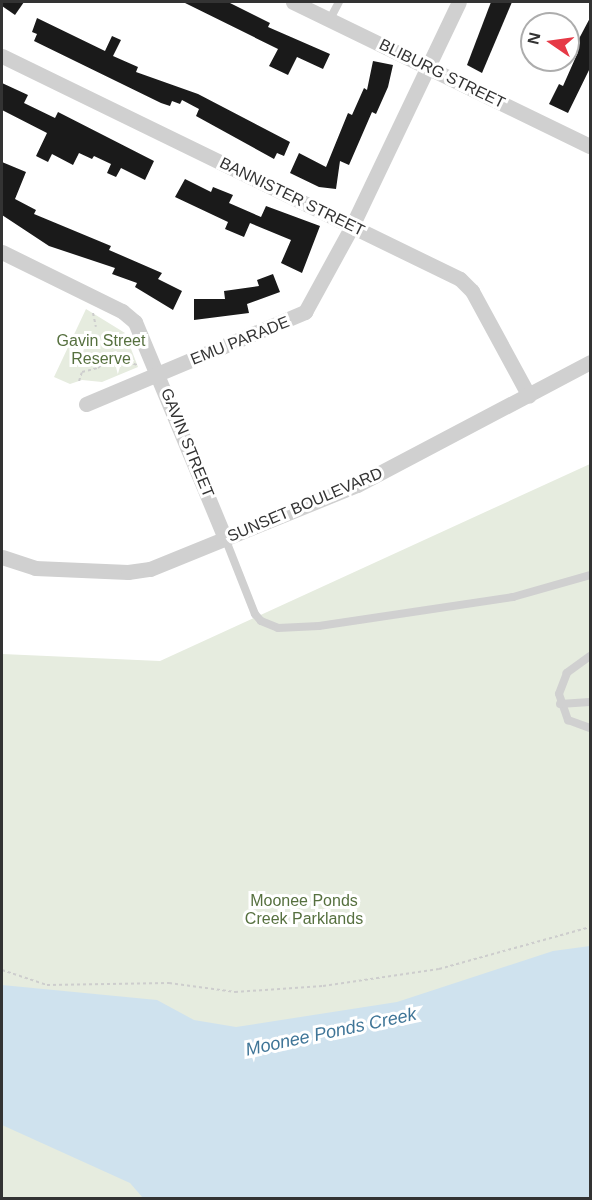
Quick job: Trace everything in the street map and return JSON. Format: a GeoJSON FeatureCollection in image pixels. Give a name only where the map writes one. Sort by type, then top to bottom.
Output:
{"type":"FeatureCollection","features":[{"type":"Feature","properties":{"kind":"street","name":"BLIBURG STREET"},"geometry":{"type":"LineString","coordinates":[[293,2],[590,144]]}},
{"type":"Feature","properties":{"kind":"street","name":"EMU PARADE"},"geometry":{"type":"LineString","coordinates":[[86,404],[305,312],[352,226],[459,2]]}},
{"type":"Feature","properties":{"kind":"street","name":"BANNISTER STREET"},"geometry":{"type":"LineString","coordinates":[[2,56],[465,283],[529,396]]}},
{"type":"Feature","properties":{"kind":"street","name":"GAVIN STREET"},"geometry":{"type":"LineString","coordinates":[[2,252],[129,316],[141,331],[225,538]]}},
{"type":"Feature","properties":{"kind":"street","name":"SUNSET BOULEVARD"},"geometry":{"type":"LineString","coordinates":[[2,557],[35,568],[135,572],[376,476],[591,363]]}},
{"type":"Feature","properties":{"kind":"lane"},"geometry":{"type":"LineString","coordinates":[[330,19],[339,2]]}},
{"type":"Feature","properties":{"kind":"lane"},"geometry":{"type":"LineString","coordinates":[[225,538],[255,614],[261,621],[278,628],[320,626],[513,597],[591,575]]}},
{"type":"Feature","properties":{"kind":"lane"},"geometry":{"type":"LineString","coordinates":[[591,656],[567,673],[561,683],[560,704],[568,720],[591,728]]}},
{"type":"Feature","properties":{"kind":"lane"},"geometry":{"type":"LineString","coordinates":[[560,704],[591,702]]}},
{"type":"Feature","properties":{"kind":"path"},"geometry":{"type":"LineString","coordinates":[[92,310],[96,327]]}},
{"type":"Feature","properties":{"kind":"path"},"geometry":{"type":"LineString","coordinates":[[79,381],[82,372],[98,368],[111,356],[142,367]]}},
{"type":"Feature","properties":{"kind":"path"},"geometry":{"type":"LineString","coordinates":[[2,970],[47,985],[169,983],[235,992],[323,986],[439,969],[591,927]]}},
{"type":"Feature","properties":{"kind":"green space","name":"Gavin Street Reserve"},"geometry":{"type":"Polygon","coordinates":[[[86,309],[125,333],[138,367],[102,382],[82,380],[70,384],[54,377],[86,309]]]}},
{"type":"Feature","properties":{"kind":"green space","name":"Moonee Ponds Creek Parklands"},"geometry":{"type":"Polygon","coordinates":[[[590,464],[590,1198],[2,1198],[2,654],[160,661],[590,464]]]}},
{"type":"Feature","properties":{"kind":"water","name":"Moonee Ponds Creek"},"geometry":{"type":"Polygon","coordinates":[[[590,946],[590,1198],[143,1198],[130,1183],[2,1125],[2,985],[157,1000],[194,1020],[236,1027],[397,1002],[553,951],[590,946]]]}},
{"type":"Feature","properties":{"kind":"building"},"geometry":{"type":"Polygon","coordinates":[[[2,2],[24,2],[15,15],[2,6],[2,2]]]}},
{"type":"Feature","properties":{"kind":"building"},"geometry":{"type":"Polygon","coordinates":[[[183,2],[228,2],[270,23],[268,27],[330,54],[323,69],[297,57],[288,75],[269,66],[278,49],[183,2]]]}},
{"type":"Feature","properties":{"kind":"building"},"geometry":{"type":"Polygon","coordinates":[[[491,2],[512,2],[482,73],[467,65],[491,2]]]}},
{"type":"Feature","properties":{"kind":"building"},"geometry":{"type":"Polygon","coordinates":[[[591,16],[591,66],[568,113],[549,104],[559,84],[563,86],[569,72],[580,72],[580,37],[591,16]]]}},
{"type":"Feature","properties":{"kind":"building"},"geometry":{"type":"Polygon","coordinates":[[[37,18],[105,51],[112,36],[121,40],[113,56],[138,67],[136,72],[198,94],[290,142],[284,156],[277,153],[274,159],[196,116],[199,109],[182,100],[180,104],[172,101],[170,106],[161,103],[34,41],[37,34],[32,32],[37,18]]]}},
{"type":"Feature","properties":{"kind":"building"},"geometry":{"type":"Polygon","coordinates":[[[373,61],[393,65],[388,87],[376,114],[372,112],[349,165],[340,161],[336,189],[319,187],[290,173],[299,153],[326,167],[348,113],[352,115],[364,88],[367,90],[373,61]]]}},
{"type":"Feature","properties":{"kind":"building"},"geometry":{"type":"Polygon","coordinates":[[[2,83],[28,95],[24,103],[55,118],[58,112],[154,161],[145,180],[121,168],[116,177],[107,173],[111,164],[94,156],[92,159],[79,153],[73,165],[52,154],[48,162],[36,156],[47,133],[2,110],[2,83]]]}},
{"type":"Feature","properties":{"kind":"building"},"geometry":{"type":"Polygon","coordinates":[[[2,162],[26,172],[15,199],[36,210],[34,214],[111,246],[109,250],[162,273],[158,279],[182,291],[173,310],[135,287],[137,283],[112,274],[115,268],[49,246],[2,215],[2,162]]]}},
{"type":"Feature","properties":{"kind":"building"},"geometry":{"type":"Polygon","coordinates":[[[185,179],[211,192],[213,187],[233,195],[229,203],[261,217],[266,206],[320,226],[302,273],[281,263],[291,240],[250,223],[244,237],[225,229],[228,222],[175,197],[185,179]]]}},
{"type":"Feature","properties":{"kind":"building"},"geometry":{"type":"Polygon","coordinates":[[[273,274],[280,292],[247,304],[249,313],[194,320],[194,299],[225,299],[224,291],[259,286],[257,280],[273,274]]]}}]}
